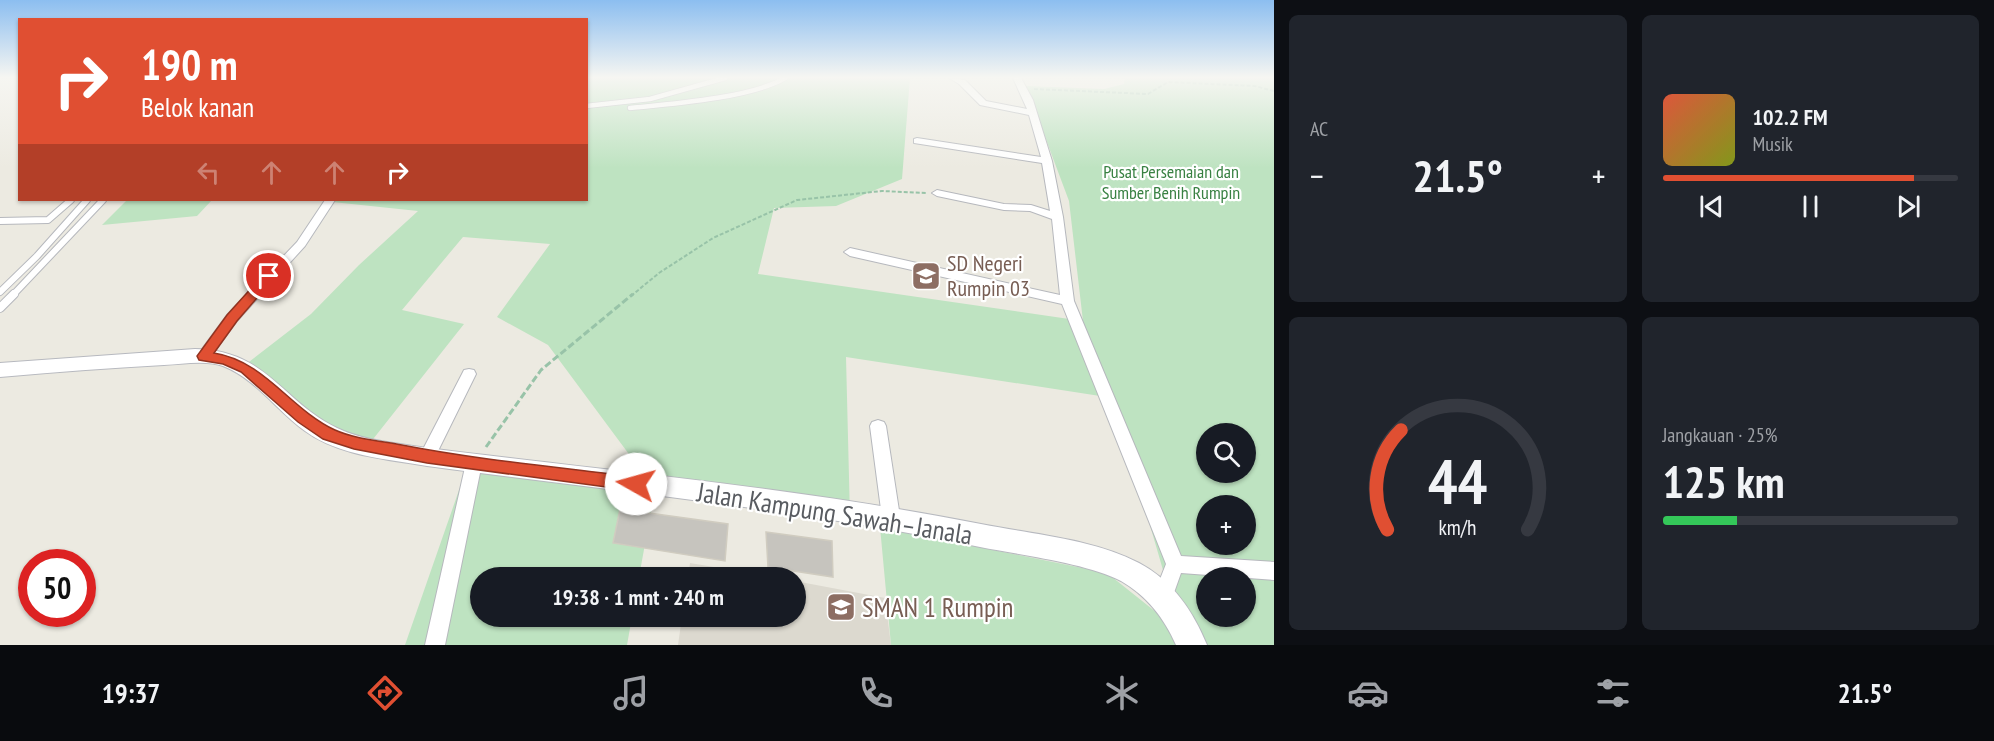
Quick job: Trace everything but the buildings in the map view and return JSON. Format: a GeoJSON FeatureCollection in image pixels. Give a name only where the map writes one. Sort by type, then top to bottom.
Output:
{"type":"FeatureCollection","features":[{"type":"Feature","properties":{"kind":"main road","name":"Jalan Kampung Sawah–Janala"},"geometry":{"type":"LineString","coordinates":[[0,370],[102,360],[204,356],[226,360],[246,368],[303,417],[329,434],[354,442],[427,457],[891,518],[1087,557],[1128,572],[1151,585],[1176,614],[1192,645]]}},
{"type":"Feature","properties":{"kind":"street"},"geometry":{"type":"LineString","coordinates":[[1008,108],[1033,113]]}},
{"type":"Feature","properties":{"kind":"street"},"geometry":{"type":"LineString","coordinates":[[1031,108],[1047,161],[1057,217],[1067,301],[1175,564],[1163,597]]}},
{"type":"Feature","properties":{"kind":"street"},"geometry":{"type":"LineString","coordinates":[[917,141],[1047,161]]}},
{"type":"Feature","properties":{"kind":"street"},"geometry":{"type":"LineString","coordinates":[[937,193],[1004,207],[1031,208],[1057,217]]}},
{"type":"Feature","properties":{"kind":"street"},"geometry":{"type":"LineString","coordinates":[[204,356],[232,318],[301,244],[329,201]]}},
{"type":"Feature","properties":{"kind":"street"},"geometry":{"type":"LineString","coordinates":[[850,252],[1067,301]]}},
{"type":"Feature","properties":{"kind":"street"},"geometry":{"type":"LineString","coordinates":[[427,457],[469,374]]}},
{"type":"Feature","properties":{"kind":"street"},"geometry":{"type":"LineString","coordinates":[[878,426],[891,518]]}},
{"type":"Feature","properties":{"kind":"street"},"geometry":{"type":"LineString","coordinates":[[435,645],[474,463]]}},
{"type":"Feature","properties":{"kind":"street"},"geometry":{"type":"LineString","coordinates":[[1175,564],[1274,571]]}},
{"type":"Feature","properties":{"kind":"lane"},"geometry":{"type":"LineString","coordinates":[[0,221],[48,220],[70,201]]}},
{"type":"Feature","properties":{"kind":"lane"},"geometry":{"type":"LineString","coordinates":[[0,292],[37,256],[86,201]]}},
{"type":"Feature","properties":{"kind":"lane"},"geometry":{"type":"LineString","coordinates":[[0,308],[55,253],[102,201]]}},
{"type":"Feature","properties":{"kind":"path"},"geometry":{"type":"LineString","coordinates":[[474,463],[541,370],[659,273],[714,238],[797,200],[882,191],[937,193]]}},
{"type":"Feature","properties":{"kind":"shaded area"},"geometry":{"type":"Polygon","coordinates":[[[690,563],[714,567],[689,567],[690,563]]]}},
{"type":"Feature","properties":{"kind":"shaded area","name":"SMAN 1 Rumpin"},"geometry":{"type":"Polygon","coordinates":[[[806,583],[885,598],[891,645],[678,645],[681,627],[806,627],[806,583]]]}},
{"type":"Feature","properties":{"kind":"green space","name":"Pusat Persemaian dan Sumber Benih Rumpin"},"geometry":{"type":"Polygon","coordinates":[[[588,108],[908,108],[902,179],[836,206],[774,208],[758,274],[1083,321],[1069,201],[1034,108],[1274,108],[1274,645],[891,645],[880,527],[1107,573],[1181,632],[1113,398],[846,357],[850,517],[655,489],[641,567],[470,567],[470,627],[630,627],[627,645],[405,645],[466,470],[654,488],[548,345],[497,317],[550,244],[463,237],[402,310],[464,324],[370,443],[303,425],[241,368],[311,314],[359,265],[418,211],[323,201],[588,201],[588,108]]]}},
{"type":"Feature","properties":{"kind":"green space"},"geometry":{"type":"Polygon","coordinates":[[[126,201],[211,201],[197,216],[102,225],[126,201]]]}},
{"type":"Feature","properties":{"kind":"place","name":"SD Negeri Rumpin 03"},"geometry":{"type":"Point","coordinates":[926,276]}},
{"type":"Feature","properties":{"kind":"place","name":"SMAN 1 Rumpin"},"geometry":{"type":"Point","coordinates":[841,607]}},
{"type":"Feature","properties":{"kind":"route"},"geometry":{"type":"LineString","coordinates":[[269,276],[232,318],[204,356],[226,360],[246,368],[303,417],[329,434],[354,442],[427,457],[636,484]]}}]}
